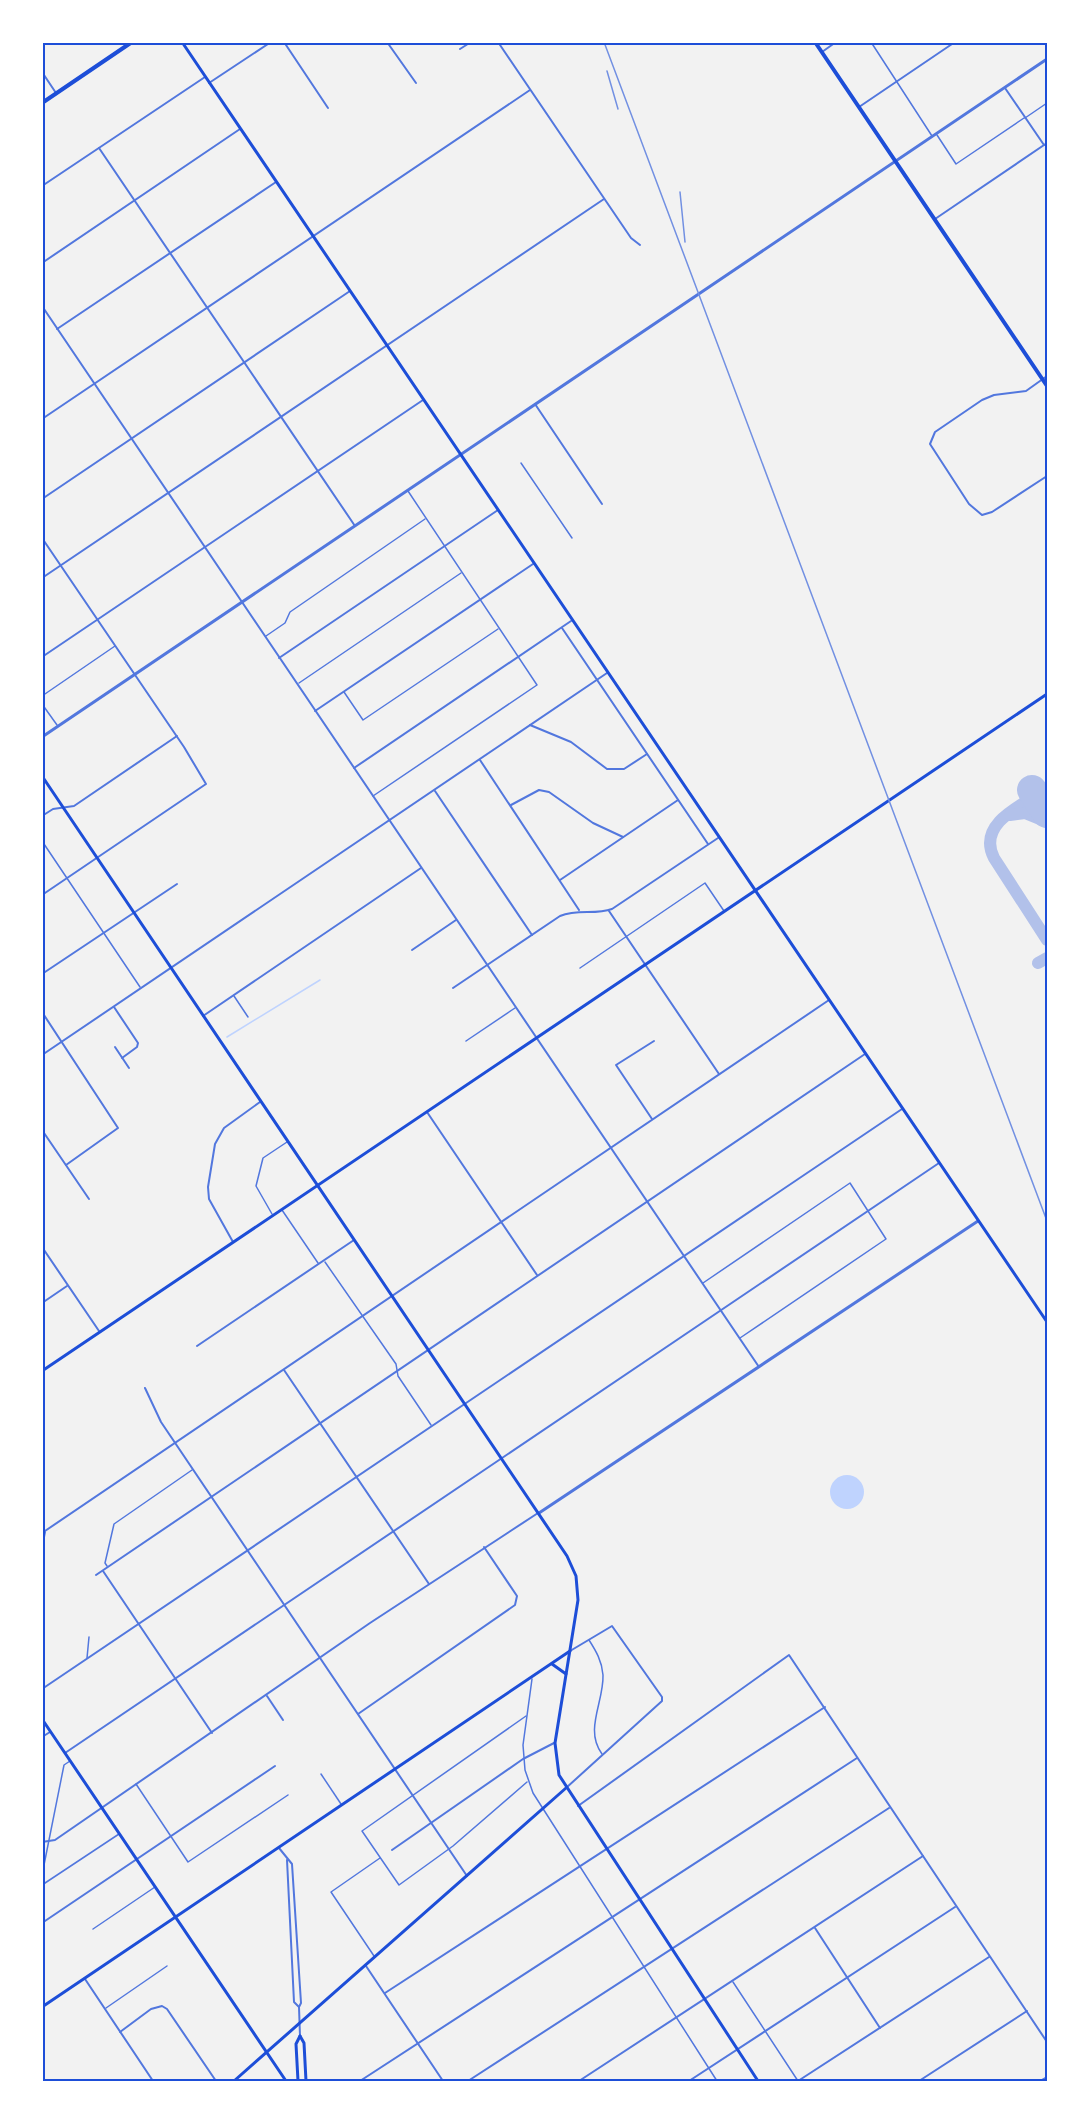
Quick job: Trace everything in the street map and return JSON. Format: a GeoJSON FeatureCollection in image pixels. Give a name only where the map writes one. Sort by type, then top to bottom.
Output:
{"type":"FeatureCollection","features":[{"type":"Feature","properties":{"kind":"main road"},"geometry":{"type":"LineString","coordinates":[[42,103],[132,42]]}},
{"type":"Feature","properties":{"kind":"main road"},"geometry":{"type":"LineString","coordinates":[[182,42],[571,621],[1047,1322]]}},
{"type":"Feature","properties":{"kind":"main road"},"geometry":{"type":"LineString","coordinates":[[815,42],[1045,378],[1047,386]]}},
{"type":"Feature","properties":{"kind":"main road"},"geometry":{"type":"LineString","coordinates":[[42,1371],[1047,694]]}},
{"type":"Feature","properties":{"kind":"main road"},"geometry":{"type":"LineString","coordinates":[[42,776],[567,1556],[576,1576],[578,1600],[555,1743],[557,1764],[566,1788],[758,2081]]}},
{"type":"Feature","properties":{"kind":"main road"},"geometry":{"type":"LineString","coordinates":[[42,2007],[570,1651]]}},
{"type":"Feature","properties":{"kind":"main road"},"geometry":{"type":"LineString","coordinates":[[552,1664],[566,1674]]}},
{"type":"Feature","properties":{"kind":"main road"},"geometry":{"type":"LineString","coordinates":[[42,1719],[285,2080]]}},
{"type":"Feature","properties":{"kind":"main road"},"geometry":{"type":"LineString","coordinates":[[234,2081],[543,1811],[566,1788]]}},
{"type":"Feature","properties":{"kind":"main road"},"geometry":{"type":"LineString","coordinates":[[298,2081],[296,2044],[300,2036]]}},
{"type":"Feature","properties":{"kind":"main road"},"geometry":{"type":"LineString","coordinates":[[300,2036],[304,2043],[306,2081]]}},
{"type":"Feature","properties":{"kind":"street"},"geometry":{"type":"LineString","coordinates":[[210,83],[271,42]]}},
{"type":"Feature","properties":{"kind":"street"},"geometry":{"type":"LineString","coordinates":[[284,42],[328,108]]}},
{"type":"Feature","properties":{"kind":"street"},"geometry":{"type":"LineString","coordinates":[[387,42],[416,83]]}},
{"type":"Feature","properties":{"kind":"street"},"geometry":{"type":"LineString","coordinates":[[460,50],[471,42]]}},
{"type":"Feature","properties":{"kind":"street"},"geometry":{"type":"LineString","coordinates":[[498,42],[631,238],[640,245]]}},
{"type":"Feature","properties":{"kind":"street"},"geometry":{"type":"LineString","coordinates":[[822,52],[836,42]]}},
{"type":"Feature","properties":{"kind":"street"},"geometry":{"type":"LineString","coordinates":[[859,107],[955,42]]}},
{"type":"Feature","properties":{"kind":"street"},"geometry":{"type":"LineString","coordinates":[[42,737],[1047,59]]}},
{"type":"Feature","properties":{"kind":"street"},"geometry":{"type":"LineString","coordinates":[[42,72],[56,93]]}},
{"type":"Feature","properties":{"kind":"street"},"geometry":{"type":"LineString","coordinates":[[42,186],[205,77]]}},
{"type":"Feature","properties":{"kind":"street"},"geometry":{"type":"LineString","coordinates":[[935,219],[1045,144],[1005,87]]}},
{"type":"Feature","properties":{"kind":"street"},"geometry":{"type":"LineString","coordinates":[[42,419],[530,90]]}},
{"type":"Feature","properties":{"kind":"street"},"geometry":{"type":"LineString","coordinates":[[42,262],[240,129]]}},
{"type":"Feature","properties":{"kind":"street"},"geometry":{"type":"LineString","coordinates":[[99,148],[355,526]]}},
{"type":"Feature","properties":{"kind":"street"},"geometry":{"type":"LineString","coordinates":[[57,329],[276,182]]}},
{"type":"Feature","properties":{"kind":"street"},"geometry":{"type":"LineString","coordinates":[[42,578],[604,199]]}},
{"type":"Feature","properties":{"kind":"street"},"geometry":{"type":"LineString","coordinates":[[42,498],[350,291]]}},
{"type":"Feature","properties":{"kind":"street"},"geometry":{"type":"LineString","coordinates":[[42,306],[759,1367]]}},
{"type":"Feature","properties":{"kind":"street"},"geometry":{"type":"LineString","coordinates":[[1045,378],[1026,392],[986,398],[935,432],[930,440],[931,448],[969,504],[982,515],[992,512],[1047,476]]}},
{"type":"Feature","properties":{"kind":"street"},"geometry":{"type":"LineString","coordinates":[[42,657],[423,400]]}},
{"type":"Feature","properties":{"kind":"street"},"geometry":{"type":"LineString","coordinates":[[536,404],[602,504]]}},
{"type":"Feature","properties":{"kind":"street"},"geometry":{"type":"LineString","coordinates":[[279,658],[498,510]]}},
{"type":"Feature","properties":{"kind":"street"},"geometry":{"type":"LineString","coordinates":[[42,538],[177,736],[206,784],[42,895]]}},
{"type":"Feature","properties":{"kind":"street"},"geometry":{"type":"LineString","coordinates":[[315,711],[533,564]]}},
{"type":"Feature","properties":{"kind":"street"},"geometry":{"type":"LineString","coordinates":[[354,768],[571,621]]}},
{"type":"Feature","properties":{"kind":"street"},"geometry":{"type":"LineString","coordinates":[[562,627],[709,844]]}},
{"type":"Feature","properties":{"kind":"street"},"geometry":{"type":"LineString","coordinates":[[42,1055],[607,672]]}},
{"type":"Feature","properties":{"kind":"street"},"geometry":{"type":"LineString","coordinates":[[530,725],[571,742],[607,769],[624,769],[647,754]]}},
{"type":"Feature","properties":{"kind":"street"},"geometry":{"type":"LineString","coordinates":[[42,816],[53,809],[74,806],[177,736]]}},
{"type":"Feature","properties":{"kind":"street"},"geometry":{"type":"LineString","coordinates":[[479,759],[579,910]]}},
{"type":"Feature","properties":{"kind":"street"},"geometry":{"type":"LineString","coordinates":[[434,789],[532,935]]}},
{"type":"Feature","properties":{"kind":"street"},"geometry":{"type":"LineString","coordinates":[[510,805],[539,790],[549,792],[593,823],[623,837]]}},
{"type":"Feature","properties":{"kind":"street"},"geometry":{"type":"LineString","coordinates":[[560,880],[678,800]]}},
{"type":"Feature","properties":{"kind":"street"},"geometry":{"type":"LineString","coordinates":[[453,988],[560,916],[579,910],[609,910],[718,838]]}},
{"type":"Feature","properties":{"kind":"street"},"geometry":{"type":"LineString","coordinates":[[203,1016],[421,868]]}},
{"type":"Feature","properties":{"kind":"street"},"geometry":{"type":"LineString","coordinates":[[42,974],[177,884]]}},
{"type":"Feature","properties":{"kind":"street"},"geometry":{"type":"LineString","coordinates":[[609,910],[719,1074]]}},
{"type":"Feature","properties":{"kind":"street"},"geometry":{"type":"LineString","coordinates":[[412,950],[456,920]]}},
{"type":"Feature","properties":{"kind":"street"},"geometry":{"type":"LineString","coordinates":[[42,1547],[44,1532],[829,1000]]}},
{"type":"Feature","properties":{"kind":"street"},"geometry":{"type":"LineString","coordinates":[[113,1006],[138,1043],[122,1058]]}},
{"type":"Feature","properties":{"kind":"street"},"geometry":{"type":"LineString","coordinates":[[42,1012],[118,1128],[66,1165]]}},
{"type":"Feature","properties":{"kind":"street"},"geometry":{"type":"LineString","coordinates":[[652,1119],[616,1065],[654,1041]]}},
{"type":"Feature","properties":{"kind":"street"},"geometry":{"type":"LineString","coordinates":[[115,1047],[129,1068]]}},
{"type":"Feature","properties":{"kind":"street"},"geometry":{"type":"LineString","coordinates":[[96,1575],[865,1054]]}},
{"type":"Feature","properties":{"kind":"street"},"geometry":{"type":"LineString","coordinates":[[233,1242],[209,1199],[208,1187],[215,1144],[224,1128],[261,1101]]}},
{"type":"Feature","properties":{"kind":"street"},"geometry":{"type":"LineString","coordinates":[[42,1689],[902,1108]]}},
{"type":"Feature","properties":{"kind":"street"},"geometry":{"type":"LineString","coordinates":[[427,1112],[537,1275]]}},
{"type":"Feature","properties":{"kind":"street"},"geometry":{"type":"LineString","coordinates":[[42,1130],[89,1199]]}},
{"type":"Feature","properties":{"kind":"street"},"geometry":{"type":"LineString","coordinates":[[65,1753],[939,1163]]}},
{"type":"Feature","properties":{"kind":"street"},"geometry":{"type":"LineString","coordinates":[[42,1842],[49,1842],[102,1807],[484,1547],[539,1513],[978,1221]]}},
{"type":"Feature","properties":{"kind":"street"},"geometry":{"type":"LineString","coordinates":[[197,1346],[355,1239]]}},
{"type":"Feature","properties":{"kind":"street"},"geometry":{"type":"LineString","coordinates":[[42,1247],[99,1331]]}},
{"type":"Feature","properties":{"kind":"street"},"geometry":{"type":"LineString","coordinates":[[42,1303],[68,1286]]}},
{"type":"Feature","properties":{"kind":"street"},"geometry":{"type":"LineString","coordinates":[[284,1369],[429,1584]]}},
{"type":"Feature","properties":{"kind":"street"},"geometry":{"type":"LineString","coordinates":[[145,1388],[161,1422],[467,1876]]}},
{"type":"Feature","properties":{"kind":"street"},"geometry":{"type":"LineString","coordinates":[[358,1714],[515,1605],[517,1596],[484,1547]]}},
{"type":"Feature","properties":{"kind":"street"},"geometry":{"type":"LineString","coordinates":[[102,1571],[212,1733]]}},
{"type":"Feature","properties":{"kind":"street"},"geometry":{"type":"LineString","coordinates":[[566,1788],[662,1701],[662,1697],[612,1626],[570,1651]]}},
{"type":"Feature","properties":{"kind":"street"},"geometry":{"type":"LineString","coordinates":[[578,1806],[789,1655],[988,1957],[994,1960],[1047,2042]]}},
{"type":"Feature","properties":{"kind":"street"},"geometry":{"type":"LineString","coordinates":[[267,1696],[283,1720]]}},
{"type":"Feature","properties":{"kind":"street"},"geometry":{"type":"LineString","coordinates":[[385,1993],[825,1707]]}},
{"type":"Feature","properties":{"kind":"street"},"geometry":{"type":"LineString","coordinates":[[42,1737],[51,1731]]}},
{"type":"Feature","properties":{"kind":"street"},"geometry":{"type":"LineString","coordinates":[[392,1850],[523,1760],[555,1743]]}},
{"type":"Feature","properties":{"kind":"street"},"geometry":{"type":"LineString","coordinates":[[360,2081],[857,1758]]}},
{"type":"Feature","properties":{"kind":"street"},"geometry":{"type":"LineString","coordinates":[[42,1923],[275,1766]]}},
{"type":"Feature","properties":{"kind":"street"},"geometry":{"type":"LineString","coordinates":[[468,2081],[890,1808]]}},
{"type":"Feature","properties":{"kind":"street"},"geometry":{"type":"LineString","coordinates":[[279,1848],[292,1864],[301,2003],[299,2007],[300,2036]]}},
{"type":"Feature","properties":{"kind":"street"},"geometry":{"type":"LineString","coordinates":[[579,2081],[923,1856]]}},
{"type":"Feature","properties":{"kind":"street"},"geometry":{"type":"LineString","coordinates":[[287,1860],[294,2002],[299,2007]]}},
{"type":"Feature","properties":{"kind":"street"},"geometry":{"type":"LineString","coordinates":[[689,2081],[956,1906]]}},
{"type":"Feature","properties":{"kind":"street"},"geometry":{"type":"LineString","coordinates":[[815,1928],[880,2028]]}},
{"type":"Feature","properties":{"kind":"street"},"geometry":{"type":"LineString","coordinates":[[798,2081],[988,1957]]}},
{"type":"Feature","properties":{"kind":"street"},"geometry":{"type":"LineString","coordinates":[[366,1965],[443,2081]]}},
{"type":"Feature","properties":{"kind":"street"},"geometry":{"type":"LineString","coordinates":[[84,1978],[153,2081]]}},
{"type":"Feature","properties":{"kind":"street"},"geometry":{"type":"LineString","coordinates":[[120,2032],[151,2009],[162,2006],[167,2009],[216,2081]]}},
{"type":"Feature","properties":{"kind":"street"},"geometry":{"type":"LineString","coordinates":[[919,2081],[1027,2011]]}},
{"type":"Feature","properties":{"kind":"street"},"geometry":{"type":"LineString","coordinates":[[1040,2081],[1047,2077]]}},
{"type":"Feature","properties":{"kind":"lane"},"geometry":{"type":"LineString","coordinates":[[871,42],[956,164],[1047,103]]}},
{"type":"Feature","properties":{"kind":"lane"},"geometry":{"type":"LineString","coordinates":[[521,463],[572,538]]}},
{"type":"Feature","properties":{"kind":"lane"},"geometry":{"type":"LineString","coordinates":[[373,796],[536,687],[536,683],[500,628],[407,491]]}},
{"type":"Feature","properties":{"kind":"lane"},"geometry":{"type":"LineString","coordinates":[[265,637],[285,623],[290,612],[426,519]]}},
{"type":"Feature","properties":{"kind":"lane"},"geometry":{"type":"LineString","coordinates":[[297,684],[462,572]]}},
{"type":"Feature","properties":{"kind":"lane"},"geometry":{"type":"LineString","coordinates":[[344,692],[363,720],[500,628]]}},
{"type":"Feature","properties":{"kind":"lane"},"geometry":{"type":"LineString","coordinates":[[42,696],[115,646]]}},
{"type":"Feature","properties":{"kind":"lane"},"geometry":{"type":"LineString","coordinates":[[42,704],[57,727]]}},
{"type":"Feature","properties":{"kind":"lane"},"geometry":{"type":"LineString","coordinates":[[42,841],[141,987]]}},
{"type":"Feature","properties":{"kind":"lane"},"geometry":{"type":"LineString","coordinates":[[580,968],[705,883],[724,912]]}},
{"type":"Feature","properties":{"kind":"lane"},"geometry":{"type":"LineString","coordinates":[[234,996],[248,1017]]}},
{"type":"Feature","properties":{"kind":"lane"},"geometry":{"type":"LineString","coordinates":[[465,1041],[516,1008]]}},
{"type":"Feature","properties":{"kind":"lane"},"geometry":{"type":"LineString","coordinates":[[273,1215],[256,1186],[263,1158],[288,1141]]}},
{"type":"Feature","properties":{"kind":"lane"},"geometry":{"type":"LineString","coordinates":[[702,1283],[850,1183],[886,1239],[739,1339]]}},
{"type":"Feature","properties":{"kind":"lane"},"geometry":{"type":"LineString","coordinates":[[282,1209],[318,1264]]}},
{"type":"Feature","properties":{"kind":"lane"},"geometry":{"type":"LineString","coordinates":[[324,1260],[396,1364],[398,1376],[431,1426]]}},
{"type":"Feature","properties":{"kind":"lane"},"geometry":{"type":"LineString","coordinates":[[108,1567],[105,1563],[114,1524],[193,1470]]}},
{"type":"Feature","properties":{"kind":"lane"},"geometry":{"type":"LineString","coordinates":[[87,1659],[89,1637]]}},
{"type":"Feature","properties":{"kind":"lane"},"geometry":{"type":"LineString","coordinates":[[588,1639],[601,1662],[603,1677],[593,1740],[602,1755]]}},
{"type":"Feature","properties":{"kind":"lane"},"geometry":{"type":"LineString","coordinates":[[532,1677],[523,1760],[528,1781],[543,1811],[717,2081]]}},
{"type":"Feature","properties":{"kind":"lane"},"geometry":{"type":"LineString","coordinates":[[526,1716],[362,1831],[399,1885],[448,1848],[528,1781]]}},
{"type":"Feature","properties":{"kind":"lane"},"geometry":{"type":"LineString","coordinates":[[42,1875],[64,1765],[70,1760]]}},
{"type":"Feature","properties":{"kind":"lane"},"geometry":{"type":"LineString","coordinates":[[321,1774],[342,1805]]}},
{"type":"Feature","properties":{"kind":"lane"},"geometry":{"type":"LineString","coordinates":[[136,1784],[188,1862],[288,1795]]}},
{"type":"Feature","properties":{"kind":"lane"},"geometry":{"type":"LineString","coordinates":[[42,1885],[119,1833]]}},
{"type":"Feature","properties":{"kind":"lane"},"geometry":{"type":"LineString","coordinates":[[375,1957],[331,1892],[381,1858]]}},
{"type":"Feature","properties":{"kind":"lane"},"geometry":{"type":"LineString","coordinates":[[93,1929],[156,1887]]}},
{"type":"Feature","properties":{"kind":"lane"},"geometry":{"type":"LineString","coordinates":[[105,2009],[167,1966]]}},
{"type":"Feature","properties":{"kind":"lane"},"geometry":{"type":"LineString","coordinates":[[733,1981],[798,2081]]}},
{"type":"Feature","properties":{"kind":"water"},"geometry":{"type":"Polygon","coordinates":[[[847,1475],[859,1480],[864,1492],[859,1504],[847,1509],[835,1504],[830,1492],[835,1480],[847,1475]]]}},
{"type":"Feature","properties":{"kind":"waterway"},"geometry":{"type":"LineString","coordinates":[[227,1037],[320,980]]}},
{"type":"Feature","properties":{"kind":"taxiway"},"geometry":{"type":"LineString","coordinates":[[1047,789],[1005,816],[991,835],[990,846],[994,858],[1047,940]]}},
{"type":"Feature","properties":{"kind":"taxiway"},"geometry":{"type":"LineString","coordinates":[[1010,815],[1025,813],[1047,822]]}},
{"type":"Feature","properties":{"kind":"taxiway"},"geometry":{"type":"LineString","coordinates":[[1038,963],[1047,958]]}},
{"type":"Feature","properties":{"kind":"runway"},"geometry":{"type":"LineString","coordinates":[[1032,790],[1047,813]]}},
{"type":"Feature","properties":{"kind":"railway"},"geometry":{"type":"LineString","coordinates":[[604,42],[1047,1221]]}},
{"type":"Feature","properties":{"kind":"railway"},"geometry":{"type":"LineString","coordinates":[[607,71],[618,109]]}},
{"type":"Feature","properties":{"kind":"railway"},"geometry":{"type":"LineString","coordinates":[[680,192],[685,242]]}}]}
